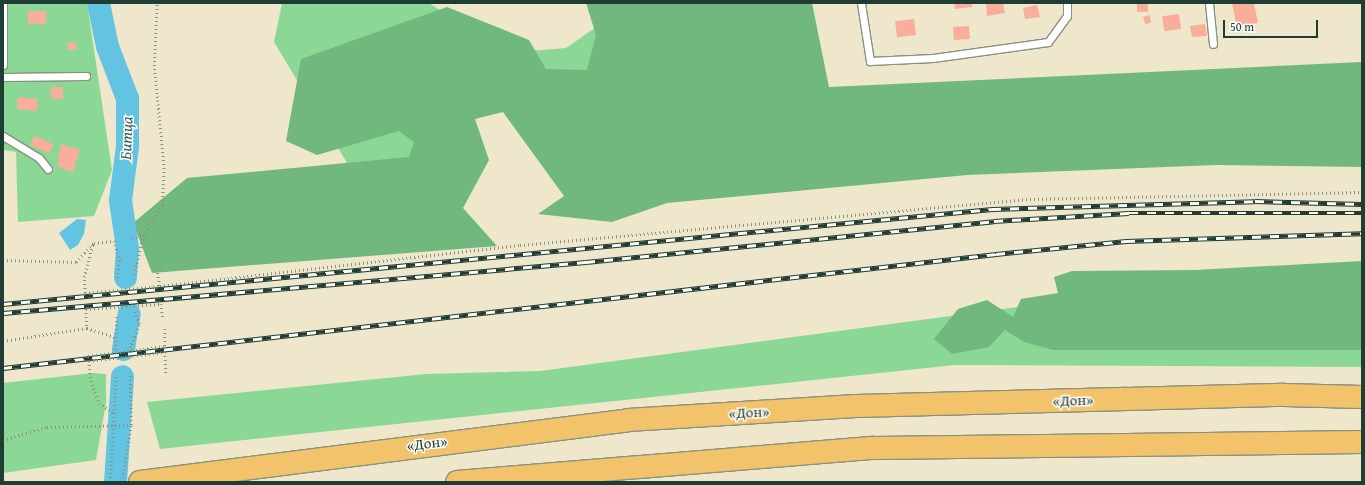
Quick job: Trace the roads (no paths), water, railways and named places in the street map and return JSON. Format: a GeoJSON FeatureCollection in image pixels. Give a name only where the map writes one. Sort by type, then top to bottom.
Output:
{"type":"FeatureCollection","features":[{"type":"Feature","properties":{"kind":"highway","name":"«Дон»"},"geometry":{"type":"LineString","coordinates":[[150,480],[628,420],[856,406],[1284,395],[1362,396]]}},
{"type":"Feature","properties":{"kind":"highway"},"geometry":{"type":"LineString","coordinates":[[457,482],[874,448],[1362,442]]}},
{"type":"Feature","properties":{"kind":"lane"},"geometry":{"type":"LineString","coordinates":[[3,3],[3,65]]}},
{"type":"Feature","properties":{"kind":"lane"},"geometry":{"type":"LineString","coordinates":[[861,3],[870,61],[933,58],[1048,42],[1067,16],[1067,3]]}},
{"type":"Feature","properties":{"kind":"lane"},"geometry":{"type":"LineString","coordinates":[[1209,3],[1213,44]]}},
{"type":"Feature","properties":{"kind":"lane"},"geometry":{"type":"LineString","coordinates":[[3,77],[86,76]]}},
{"type":"Feature","properties":{"kind":"lane"},"geometry":{"type":"LineString","coordinates":[[3,136],[39,158],[48,168]]}},
{"type":"Feature","properties":{"kind":"water"},"geometry":{"type":"Polygon","coordinates":[[[77,219],[86,220],[84,234],[78,245],[70,250],[59,233],[77,219]]]}},
{"type":"Feature","properties":{"kind":"waterway","name":"Битца"},"geometry":{"type":"LineString","coordinates":[[98,3],[107,46],[127,98],[127,146],[120,200],[127,248],[125,277]]}},
{"type":"Feature","properties":{"kind":"waterway","name":"Битца"},"geometry":{"type":"LineString","coordinates":[[123,349],[129,313]]}},
{"type":"Feature","properties":{"kind":"waterway","name":"Битца"},"geometry":{"type":"LineString","coordinates":[[115,482],[122,376]]}},
{"type":"Feature","properties":{"kind":"railway"},"geometry":{"type":"LineString","coordinates":[[3,304],[992,209],[1255,201],[1362,204]]}},
{"type":"Feature","properties":{"kind":"railway"},"geometry":{"type":"LineString","coordinates":[[3,313],[586,262],[994,221],[1129,213],[1362,213]]}},
{"type":"Feature","properties":{"kind":"railway"},"geometry":{"type":"LineString","coordinates":[[3,368],[996,254],[1126,241],[1362,233]]}}]}
